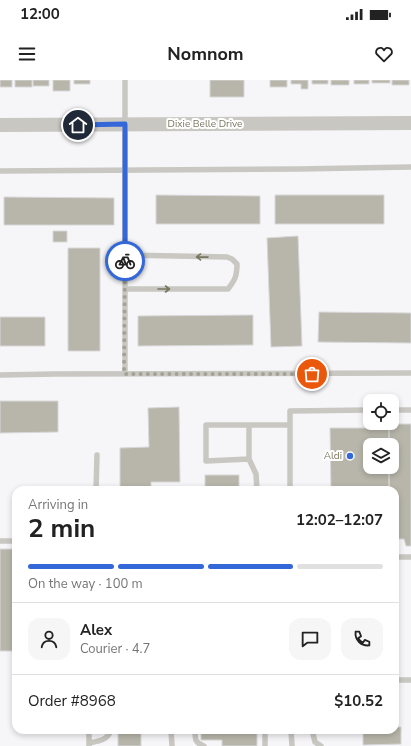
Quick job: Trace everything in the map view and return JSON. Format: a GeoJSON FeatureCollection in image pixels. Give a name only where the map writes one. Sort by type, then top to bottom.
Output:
{"type":"FeatureCollection","features":[{"type":"Feature","properties":{"kind":"street","name":"Dixie Belle Drive"},"geometry":{"type":"LineString","coordinates":[[0,125],[411,123]]}},
{"type":"Feature","properties":{"kind":"lane"},"geometry":{"type":"LineString","coordinates":[[124,374],[125,80]]}},
{"type":"Feature","properties":{"kind":"lane"},"geometry":{"type":"LineString","coordinates":[[0,171],[411,167]]}},
{"type":"Feature","properties":{"kind":"lane"},"geometry":{"type":"LineString","coordinates":[[125,255],[227,257],[232,259],[237,264],[235,281],[228,289],[125,289]]}},
{"type":"Feature","properties":{"kind":"lane"},"geometry":{"type":"LineString","coordinates":[[0,375],[411,373]]}},
{"type":"Feature","properties":{"kind":"lane"},"geometry":{"type":"LineString","coordinates":[[290,486],[290,411],[363,410]]}},
{"type":"Feature","properties":{"kind":"lane"},"geometry":{"type":"LineString","coordinates":[[399,410],[411,410]]}},
{"type":"Feature","properties":{"kind":"lane"},"geometry":{"type":"LineString","coordinates":[[249,460],[206,461],[206,425],[290,425]]}},
{"type":"Feature","properties":{"kind":"lane"},"geometry":{"type":"LineString","coordinates":[[249,425],[249,460],[256,474],[257,486]]}},
{"type":"Feature","properties":{"kind":"lane"},"geometry":{"type":"LineString","coordinates":[[96,486],[97,455]]}},
{"type":"Feature","properties":{"kind":"lane"},"geometry":{"type":"LineString","coordinates":[[0,541],[12,541]]}},
{"type":"Feature","properties":{"kind":"lane"},"geometry":{"type":"LineString","coordinates":[[399,557],[411,557]]}},
{"type":"Feature","properties":{"kind":"lane"},"geometry":{"type":"LineString","coordinates":[[399,680],[411,680]]}},
{"type":"Feature","properties":{"kind":"lane"},"geometry":{"type":"LineString","coordinates":[[89,734],[89,745],[102,741],[108,737],[109,734]]}},
{"type":"Feature","properties":{"kind":"lane"},"geometry":{"type":"LineString","coordinates":[[171,734],[172,746]]}},
{"type":"Feature","properties":{"kind":"lane"},"geometry":{"type":"LineString","coordinates":[[195,734],[195,739],[198,743],[204,746]]}},
{"type":"Feature","properties":{"kind":"lane"},"geometry":{"type":"LineString","coordinates":[[265,734],[265,746]]}},
{"type":"Feature","properties":{"kind":"lane"},"geometry":{"type":"LineString","coordinates":[[292,734],[292,746]]}},
{"type":"Feature","properties":{"kind":"lane"},"geometry":{"type":"LineString","coordinates":[[313,734],[315,742],[321,746]]}},
{"type":"Feature","properties":{"kind":"building"},"geometry":{"type":"Polygon","coordinates":[[[0,80],[12,80],[12,87],[0,87],[0,80]]]}},
{"type":"Feature","properties":{"kind":"building"},"geometry":{"type":"Polygon","coordinates":[[[15,80],[32,80],[32,87],[15,87],[15,80]]]}},
{"type":"Feature","properties":{"kind":"building"},"geometry":{"type":"Polygon","coordinates":[[[33,80],[49,80],[49,86],[33,86],[33,80]]]}},
{"type":"Feature","properties":{"kind":"building"},"geometry":{"type":"Polygon","coordinates":[[[53,80],[70,80],[70,91],[53,91],[53,80]]]}},
{"type":"Feature","properties":{"kind":"building"},"geometry":{"type":"Polygon","coordinates":[[[74,80],[90,80],[90,84],[74,84],[74,80]]]}},
{"type":"Feature","properties":{"kind":"building"},"geometry":{"type":"Polygon","coordinates":[[[210,80],[244,80],[244,97],[210,97],[210,80]]]}},
{"type":"Feature","properties":{"kind":"building"},"geometry":{"type":"Polygon","coordinates":[[[270,80],[287,80],[287,87],[270,87],[270,80]]]}},
{"type":"Feature","properties":{"kind":"building"},"geometry":{"type":"Polygon","coordinates":[[[291,80],[308,80],[308,89],[301,89],[301,84],[291,84],[291,80]]]}},
{"type":"Feature","properties":{"kind":"building"},"geometry":{"type":"Polygon","coordinates":[[[312,80],[328,80],[328,84],[312,84],[312,80]]]}},
{"type":"Feature","properties":{"kind":"building"},"geometry":{"type":"Polygon","coordinates":[[[331,80],[349,80],[349,85],[331,85],[331,80]]]}},
{"type":"Feature","properties":{"kind":"building"},"geometry":{"type":"Polygon","coordinates":[[[354,80],[369,80],[369,84],[354,84],[354,80]]]}},
{"type":"Feature","properties":{"kind":"building"},"geometry":{"type":"Polygon","coordinates":[[[372,80],[390,80],[390,83],[372,83],[372,80]]]}},
{"type":"Feature","properties":{"kind":"building"},"geometry":{"type":"Polygon","coordinates":[[[392,80],[409,80],[409,85],[392,85],[392,80]]]}},
{"type":"Feature","properties":{"kind":"building"},"geometry":{"type":"Polygon","coordinates":[[[156,195],[260,196],[260,224],[156,224],[156,195]]]}},
{"type":"Feature","properties":{"kind":"building"},"geometry":{"type":"Polygon","coordinates":[[[275,195],[384,195],[384,224],[275,224],[275,195]]]}},
{"type":"Feature","properties":{"kind":"building"},"geometry":{"type":"Polygon","coordinates":[[[4,197],[114,198],[114,225],[4,225],[4,197]]]}},
{"type":"Feature","properties":{"kind":"building"},"geometry":{"type":"Polygon","coordinates":[[[53,231],[67,231],[67,242],[53,242],[53,231]]]}},
{"type":"Feature","properties":{"kind":"building"},"geometry":{"type":"Polygon","coordinates":[[[298,236],[302,346],[271,347],[267,238],[298,236]]]}},
{"type":"Feature","properties":{"kind":"building"},"geometry":{"type":"Polygon","coordinates":[[[68,248],[100,248],[100,351],[68,351],[68,248]]]}},
{"type":"Feature","properties":{"kind":"building"},"geometry":{"type":"Polygon","coordinates":[[[319,312],[411,313],[411,343],[318,342],[319,312]]]}},
{"type":"Feature","properties":{"kind":"building"},"geometry":{"type":"Polygon","coordinates":[[[253,315],[253,345],[138,346],[138,316],[253,315]]]}},
{"type":"Feature","properties":{"kind":"building"},"geometry":{"type":"Polygon","coordinates":[[[0,317],[45,317],[45,346],[0,346],[0,317]]]}},
{"type":"Feature","properties":{"kind":"building"},"geometry":{"type":"Polygon","coordinates":[[[0,401],[58,401],[58,432],[0,433],[0,401]]]}},
{"type":"Feature","properties":{"kind":"building"},"geometry":{"type":"Polygon","coordinates":[[[179,407],[180,482],[151,482],[151,486],[120,486],[120,448],[149,447],[148,408],[179,407]]]}},
{"type":"Feature","properties":{"kind":"building"},"geometry":{"type":"Polygon","coordinates":[[[399,424],[411,424],[411,546],[406,546],[404,539],[399,539],[399,486],[389,486],[389,474],[399,474],[399,438],[389,438],[389,430],[399,430],[399,424]]]}},
{"type":"Feature","properties":{"kind":"building","name":"Aldi"},"geometry":{"type":"Polygon","coordinates":[[[330,428],[389,430],[389,438],[363,438],[363,474],[389,474],[389,486],[331,486],[330,428]]]}},
{"type":"Feature","properties":{"kind":"building"},"geometry":{"type":"Polygon","coordinates":[[[205,475],[239,475],[239,486],[205,486],[205,475]]]}},
{"type":"Feature","properties":{"kind":"building"},"geometry":{"type":"Polygon","coordinates":[[[0,549],[12,549],[12,651],[0,651],[0,549]]]}},
{"type":"Feature","properties":{"kind":"building"},"geometry":{"type":"Polygon","coordinates":[[[399,727],[401,727],[401,744],[363,745],[363,734],[399,734],[399,727]]]}},
{"type":"Feature","properties":{"kind":"building"},"geometry":{"type":"Polygon","coordinates":[[[118,734],[141,734],[141,746],[118,746],[118,734]]]}},
{"type":"Feature","properties":{"kind":"building"},"geometry":{"type":"Polygon","coordinates":[[[201,734],[257,734],[257,746],[222,746],[222,740],[201,740],[201,734]]]}},
{"type":"Feature","properties":{"kind":"way so far"},"geometry":{"type":"LineString","coordinates":[[125,261],[124,374],[312,374]]}},
{"type":"Feature","properties":{"kind":"place","name":"Aldi"},"geometry":{"type":"Point","coordinates":[350,456]}},
{"type":"Feature","properties":{"kind":"route"},"geometry":{"type":"LineString","coordinates":[[78,125],[125,124],[125,261]]}}]}
